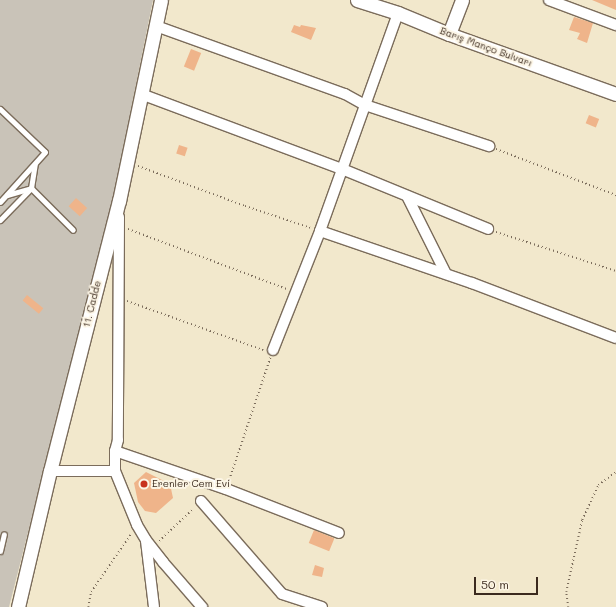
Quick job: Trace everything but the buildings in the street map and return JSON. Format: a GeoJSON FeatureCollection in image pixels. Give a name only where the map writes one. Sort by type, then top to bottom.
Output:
{"type":"FeatureCollection","features":[{"type":"Feature","properties":{"kind":"street","name":"11. Cadde"},"geometry":{"type":"LineString","coordinates":[[18,607],[50,470],[119,201],[140,94],[162,0]]}},
{"type":"Feature","properties":{"kind":"street","name":"Barış Manço Bulvarı"},"geometry":{"type":"LineString","coordinates":[[357,0],[398,13],[449,34],[616,94]]}},
{"type":"Feature","properties":{"kind":"street"},"geometry":{"type":"LineString","coordinates":[[449,34],[462,0]]}},
{"type":"Feature","properties":{"kind":"street"},"geometry":{"type":"LineString","coordinates":[[549,0],[616,25]]}},
{"type":"Feature","properties":{"kind":"street"},"geometry":{"type":"LineString","coordinates":[[272,351],[320,231],[398,13]]}},
{"type":"Feature","properties":{"kind":"street"},"geometry":{"type":"LineString","coordinates":[[156,26],[345,94],[365,105],[489,146]]}},
{"type":"Feature","properties":{"kind":"street"},"geometry":{"type":"LineString","coordinates":[[140,94],[342,169],[488,230]]}},
{"type":"Feature","properties":{"kind":"street"},"geometry":{"type":"LineString","coordinates":[[407,196],[446,274]]}},
{"type":"Feature","properties":{"kind":"street"},"geometry":{"type":"LineString","coordinates":[[119,201],[118,440],[115,451],[115,471],[137,525],[149,544],[202,607]]}},
{"type":"Feature","properties":{"kind":"street"},"geometry":{"type":"LineString","coordinates":[[320,231],[446,274],[616,338]]}},
{"type":"Feature","properties":{"kind":"street"},"geometry":{"type":"LineString","coordinates":[[115,451],[226,489],[339,533]]}},
{"type":"Feature","properties":{"kind":"street"},"geometry":{"type":"LineString","coordinates":[[50,470],[115,471]]}},
{"type":"Feature","properties":{"kind":"street"},"geometry":{"type":"LineString","coordinates":[[201,501],[282,594],[322,607]]}},
{"type":"Feature","properties":{"kind":"street"},"geometry":{"type":"LineString","coordinates":[[149,544],[154,607]]}},
{"type":"Feature","properties":{"kind":"lane"},"geometry":{"type":"LineString","coordinates":[[0,109],[45,152],[0,202]]}},
{"type":"Feature","properties":{"kind":"lane"},"geometry":{"type":"LineString","coordinates":[[0,220],[31,188],[36,163]]}},
{"type":"Feature","properties":{"kind":"lane"},"geometry":{"type":"LineString","coordinates":[[6,196],[31,188]]}},
{"type":"Feature","properties":{"kind":"lane"},"geometry":{"type":"LineString","coordinates":[[31,188],[73,230]]}},
{"type":"Feature","properties":{"kind":"lane"},"geometry":{"type":"LineString","coordinates":[[0,211],[5,215]]}},
{"type":"Feature","properties":{"kind":"lane"},"geometry":{"type":"LineString","coordinates":[[0,551],[4,534]]}},
{"type":"Feature","properties":{"kind":"path"},"geometry":{"type":"LineString","coordinates":[[489,146],[616,195]]}},
{"type":"Feature","properties":{"kind":"path"},"geometry":{"type":"LineString","coordinates":[[127,162],[245,206],[320,231]]}},
{"type":"Feature","properties":{"kind":"path"},"geometry":{"type":"LineString","coordinates":[[118,225],[295,292]]}},
{"type":"Feature","properties":{"kind":"path"},"geometry":{"type":"LineString","coordinates":[[488,230],[616,271]]}},
{"type":"Feature","properties":{"kind":"path"},"geometry":{"type":"LineString","coordinates":[[118,298],[272,351],[226,489]]}},
{"type":"Feature","properties":{"kind":"path"},"geometry":{"type":"LineString","coordinates":[[568,607],[566,592],[582,520],[598,485],[616,472]]}},
{"type":"Feature","properties":{"kind":"path"},"geometry":{"type":"LineString","coordinates":[[149,544],[201,501]]}},
{"type":"Feature","properties":{"kind":"path"},"geometry":{"type":"LineString","coordinates":[[88,607],[91,592],[137,525]]}},
{"type":"Feature","properties":{"kind":"shaded area"},"geometry":{"type":"Polygon","coordinates":[[[0,0],[153,0],[113,199],[9,607],[0,607],[0,0]]]}},
{"type":"Feature","properties":{"kind":"place","name":"Erenler Cem Evi"},"geometry":{"type":"Point","coordinates":[144,484]}}]}
